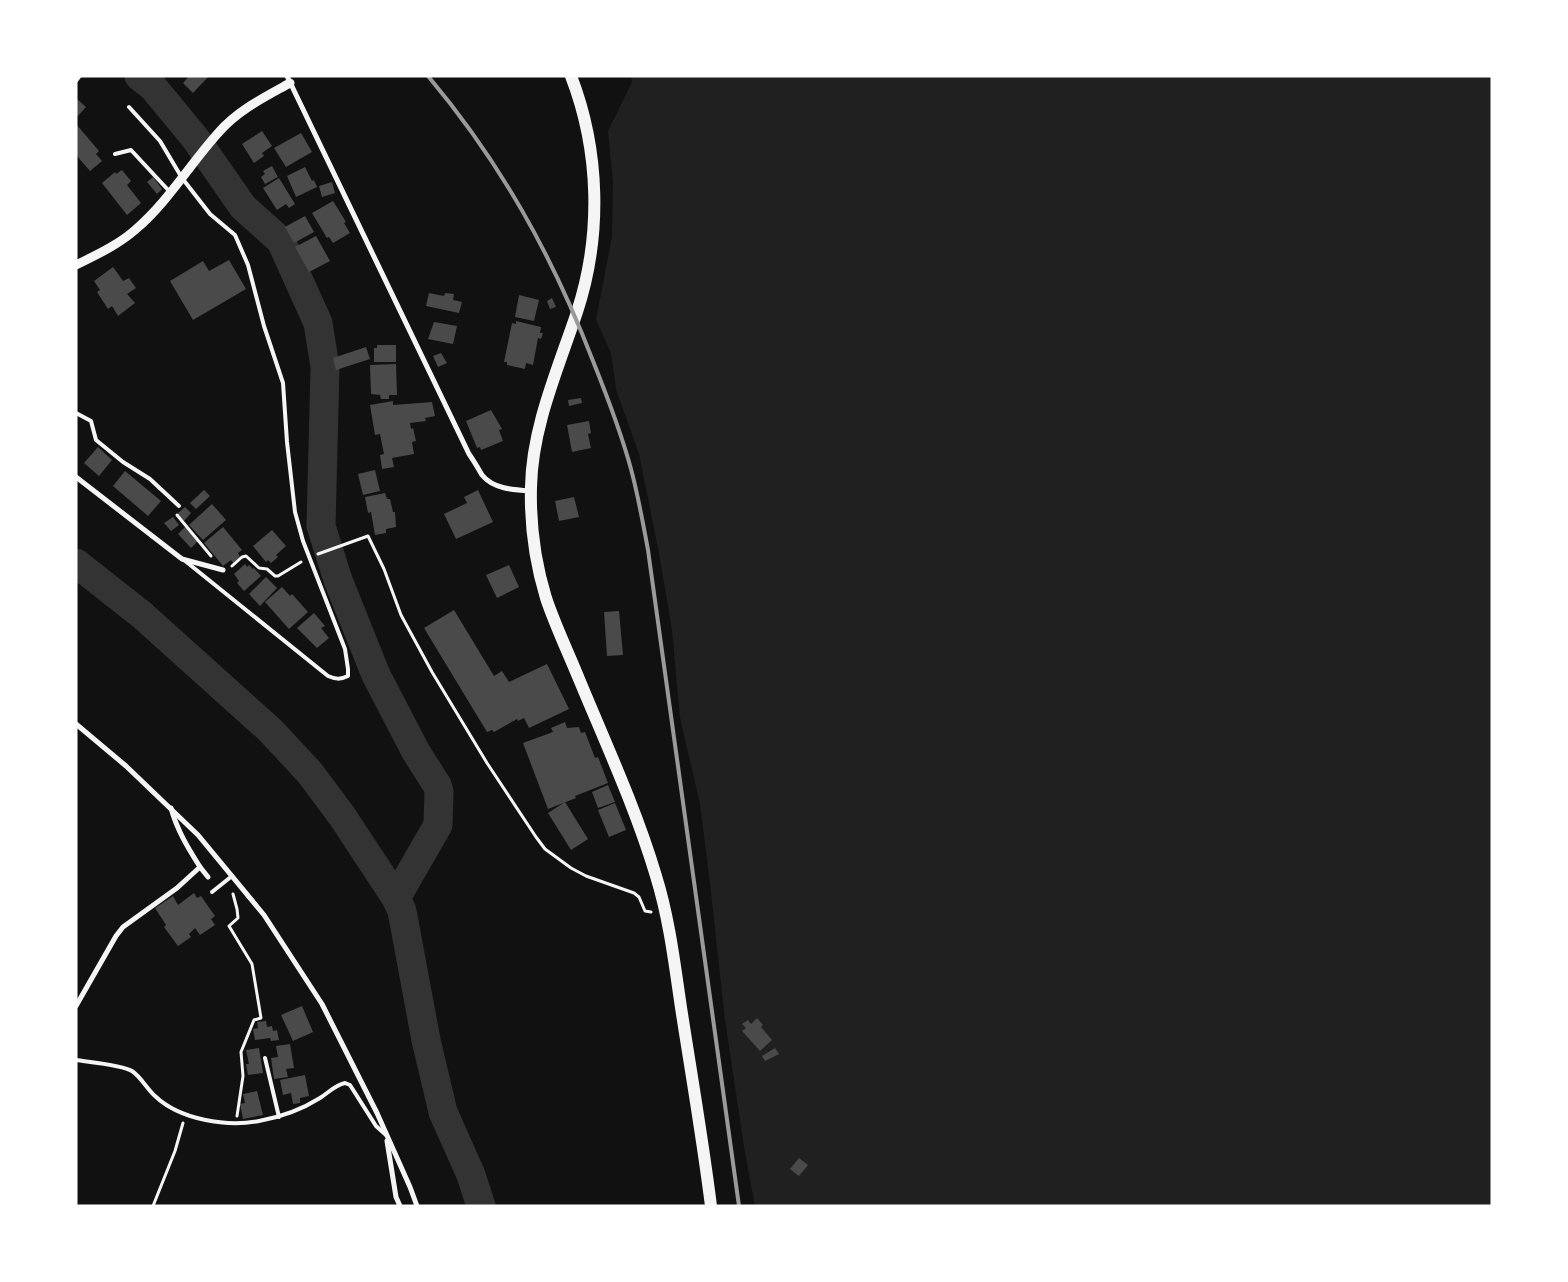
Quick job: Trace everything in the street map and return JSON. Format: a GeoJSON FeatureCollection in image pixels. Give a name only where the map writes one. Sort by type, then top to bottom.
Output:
{"type":"FeatureCollection","features":[{"type":"Feature","properties":{"kind":"main road"},"geometry":{"type":"LineString","coordinates":[[571,76],[587,127],[593,163],[595,200],[593,236],[588,272],[539,426],[533,455],[531,491],[534,542],[546,599],[642,836],[667,915],[711,1206]]}},
{"type":"Feature","properties":{"kind":"street"},"geometry":{"type":"LineString","coordinates":[[76,80],[79,76]]}},
{"type":"Feature","properties":{"kind":"street"},"geometry":{"type":"LineString","coordinates":[[76,265],[134,231],[185,175],[219,132],[235,117],[289,80],[469,454],[484,476],[491,481],[509,490],[531,491]]}},
{"type":"Feature","properties":{"kind":"street"},"geometry":{"type":"LineString","coordinates":[[76,477],[182,559],[223,570]]}},
{"type":"Feature","properties":{"kind":"street"},"geometry":{"type":"LineString","coordinates":[[76,724],[126,766],[198,835],[264,915],[322,1004],[378,1113],[417,1206]]}},
{"type":"Feature","properties":{"kind":"street"},"geometry":{"type":"LineString","coordinates":[[170,807],[184,842],[208,877]]}},
{"type":"Feature","properties":{"kind":"street"},"geometry":{"type":"LineString","coordinates":[[76,1006],[123,927],[177,888],[200,867]]}},
{"type":"Feature","properties":{"kind":"street"},"geometry":{"type":"LineString","coordinates":[[386,1135],[394,1189],[400,1206]]}},
{"type":"Feature","properties":{"kind":"lane"},"geometry":{"type":"LineString","coordinates":[[129,107],[160,141],[210,214],[234,235],[248,265],[264,326],[283,383],[287,442],[296,512],[303,541],[311,556],[345,649],[348,676],[342,679],[328,676],[182,559]]}},
{"type":"Feature","properties":{"kind":"lane"},"geometry":{"type":"LineString","coordinates":[[115,154],[131,150],[170,192]]}},
{"type":"Feature","properties":{"kind":"lane"},"geometry":{"type":"LineString","coordinates":[[76,413],[91,421],[96,440],[123,462],[150,479],[179,506]]}},
{"type":"Feature","properties":{"kind":"lane"},"geometry":{"type":"LineString","coordinates":[[212,892],[232,876]]}},
{"type":"Feature","properties":{"kind":"lane"},"geometry":{"type":"LineString","coordinates":[[265,1058],[279,1117]]}},
{"type":"Feature","properties":{"kind":"lane"},"geometry":{"type":"LineString","coordinates":[[76,1060],[131,1070],[155,1096],[173,1110],[186,1115],[236,1124],[292,1113],[339,1084],[345,1083],[350,1085],[376,1126],[386,1135]]}},
{"type":"Feature","properties":{"kind":"path"},"geometry":{"type":"LineString","coordinates":[[179,506],[176,514],[223,570],[226,571],[242,557],[246,556],[259,568],[268,569],[275,576],[278,576],[311,556],[368,536],[384,569],[401,615],[432,672],[492,771],[545,849],[571,868],[586,876],[634,893],[639,898],[645,911],[667,915]]}},
{"type":"Feature","properties":{"kind":"path"},"geometry":{"type":"LineString","coordinates":[[225,882],[231,890],[238,918],[228,926],[252,964],[261,1018],[254,1020],[240,1052],[243,1076],[236,1124]]}},
{"type":"Feature","properties":{"kind":"path"},"geometry":{"type":"LineString","coordinates":[[153,1206],[175,1152],[186,1115]]}},
{"type":"Feature","properties":{"kind":"shaded area"},"geometry":{"type":"Polygon","coordinates":[[[631,76],[1492,76],[1492,1206],[755,1206],[725,1020],[700,804],[680,718],[672,630],[659,553],[639,454],[616,389],[611,353],[596,320],[612,236],[613,182],[608,131],[632,82],[631,76]]]}},
{"type":"Feature","properties":{"kind":"building"},"geometry":{"type":"Polygon","coordinates":[[[189,76],[209,76],[193,93],[183,83],[189,76]]]}},
{"type":"Feature","properties":{"kind":"building"},"geometry":{"type":"Polygon","coordinates":[[[76,98],[86,107],[78,116],[76,115],[76,98]]]}},
{"type":"Feature","properties":{"kind":"building"},"geometry":{"type":"Polygon","coordinates":[[[76,124],[99,151],[96,154],[102,161],[90,171],[76,157],[76,124]]]}},
{"type":"Feature","properties":{"kind":"building"},"geometry":{"type":"Polygon","coordinates":[[[262,131],[272,146],[262,153],[264,156],[254,163],[242,144],[262,131]]]}},
{"type":"Feature","properties":{"kind":"building"},"geometry":{"type":"Polygon","coordinates":[[[301,133],[312,152],[286,167],[274,148],[301,133]]]}},
{"type":"Feature","properties":{"kind":"building"},"geometry":{"type":"Polygon","coordinates":[[[272,166],[278,177],[265,184],[261,177],[265,174],[263,171],[272,166]]]}},
{"type":"Feature","properties":{"kind":"building"},"geometry":{"type":"Polygon","coordinates":[[[305,167],[317,187],[296,197],[287,176],[305,167]]]}},
{"type":"Feature","properties":{"kind":"building"},"geometry":{"type":"Polygon","coordinates":[[[122,170],[131,181],[127,185],[141,203],[127,215],[102,183],[115,172],[116,174],[122,170]]]}},
{"type":"Feature","properties":{"kind":"building"},"geometry":{"type":"Polygon","coordinates":[[[153,177],[162,189],[157,194],[147,182],[153,177]]]}},
{"type":"Feature","properties":{"kind":"building"},"geometry":{"type":"Polygon","coordinates":[[[279,178],[295,204],[289,208],[286,204],[277,210],[263,188],[279,178]]]}},
{"type":"Feature","properties":{"kind":"building"},"geometry":{"type":"Polygon","coordinates":[[[332,182],[335,193],[322,197],[319,186],[332,182]]]}},
{"type":"Feature","properties":{"kind":"building"},"geometry":{"type":"Polygon","coordinates":[[[333,201],[346,222],[344,223],[350,233],[333,243],[329,237],[327,238],[312,213],[333,201]]]}},
{"type":"Feature","properties":{"kind":"building"},"geometry":{"type":"Polygon","coordinates":[[[305,216],[314,232],[294,243],[285,227],[305,216]]]}},
{"type":"Feature","properties":{"kind":"building"},"geometry":{"type":"Polygon","coordinates":[[[316,236],[330,261],[309,272],[295,247],[316,236]]]}},
{"type":"Feature","properties":{"kind":"building"},"geometry":{"type":"Polygon","coordinates":[[[229,260],[246,289],[193,320],[170,281],[203,261],[209,271],[229,260]]]}},
{"type":"Feature","properties":{"kind":"building"},"geometry":{"type":"Polygon","coordinates":[[[113,267],[123,281],[129,278],[136,288],[127,294],[135,303],[118,316],[112,306],[108,309],[97,292],[100,290],[94,281],[113,267]]]}},
{"type":"Feature","properties":{"kind":"building"},"geometry":{"type":"Polygon","coordinates":[[[429,293],[444,296],[445,293],[454,294],[453,300],[462,302],[459,313],[426,306],[429,293]]]}},
{"type":"Feature","properties":{"kind":"building"},"geometry":{"type":"Polygon","coordinates":[[[519,295],[539,300],[534,321],[515,317],[519,295]]]}},
{"type":"Feature","properties":{"kind":"building"},"geometry":{"type":"Polygon","coordinates":[[[552,298],[556,307],[550,309],[547,301],[552,298]]]}},
{"type":"Feature","properties":{"kind":"building"},"geometry":{"type":"Polygon","coordinates":[[[516,321],[541,327],[540,333],[543,333],[541,339],[538,338],[533,365],[526,363],[525,369],[507,365],[507,362],[504,362],[512,323],[516,324],[516,321]]]}},
{"type":"Feature","properties":{"kind":"building"},"geometry":{"type":"Polygon","coordinates":[[[434,322],[457,326],[453,344],[428,339],[434,322]]]}},
{"type":"Feature","properties":{"kind":"building"},"geometry":{"type":"Polygon","coordinates":[[[377,345],[396,345],[396,362],[374,362],[374,348],[377,348],[377,345]]]}},
{"type":"Feature","properties":{"kind":"building"},"geometry":{"type":"Polygon","coordinates":[[[366,347],[370,359],[336,370],[333,358],[366,347]]]}},
{"type":"Feature","properties":{"kind":"building"},"geometry":{"type":"Polygon","coordinates":[[[441,353],[447,363],[438,367],[433,356],[441,353]]]}},
{"type":"Feature","properties":{"kind":"building"},"geometry":{"type":"Polygon","coordinates":[[[396,364],[397,395],[389,395],[389,399],[381,399],[380,395],[371,394],[370,365],[396,364]]]}},
{"type":"Feature","properties":{"kind":"building"},"geometry":{"type":"Polygon","coordinates":[[[581,398],[582,403],[569,406],[568,400],[581,398]]]}},
{"type":"Feature","properties":{"kind":"building"},"geometry":{"type":"Polygon","coordinates":[[[393,401],[393,405],[432,402],[435,416],[425,418],[426,421],[410,423],[416,441],[412,442],[414,454],[392,458],[394,467],[382,469],[380,455],[384,454],[380,434],[375,435],[370,405],[393,401]]]}},
{"type":"Feature","properties":{"kind":"building"},"geometry":{"type":"Polygon","coordinates":[[[491,410],[502,429],[499,430],[503,441],[481,450],[480,447],[477,448],[466,421],[491,410]]]}},
{"type":"Feature","properties":{"kind":"building"},"geometry":{"type":"Polygon","coordinates":[[[589,421],[591,433],[588,434],[591,448],[572,452],[567,425],[589,421]]]}},
{"type":"Feature","properties":{"kind":"building"},"geometry":{"type":"Polygon","coordinates":[[[98,447],[112,460],[99,476],[84,463],[98,447]]]}},
{"type":"Feature","properties":{"kind":"building"},"geometry":{"type":"Polygon","coordinates":[[[375,470],[380,491],[363,495],[358,474],[375,470]]]}},
{"type":"Feature","properties":{"kind":"building"},"geometry":{"type":"Polygon","coordinates":[[[125,471],[161,501],[148,516],[113,486],[125,471]]]}},
{"type":"Feature","properties":{"kind":"building"},"geometry":{"type":"Polygon","coordinates":[[[204,490],[210,496],[196,509],[190,503],[204,490]]]}},
{"type":"Feature","properties":{"kind":"building"},"geometry":{"type":"Polygon","coordinates":[[[478,490],[493,522],[456,539],[444,514],[467,503],[464,497],[478,490]]]}},
{"type":"Feature","properties":{"kind":"building"},"geometry":{"type":"Polygon","coordinates":[[[385,493],[387,499],[390,499],[393,512],[395,512],[396,527],[386,529],[386,533],[375,535],[371,512],[368,513],[365,497],[385,493]]]}},
{"type":"Feature","properties":{"kind":"building"},"geometry":{"type":"Polygon","coordinates":[[[574,497],[579,517],[559,521],[555,501],[574,497]]]}},
{"type":"Feature","properties":{"kind":"building"},"geometry":{"type":"Polygon","coordinates":[[[212,504],[226,520],[203,540],[189,525],[212,504]]]}},
{"type":"Feature","properties":{"kind":"building"},"geometry":{"type":"Polygon","coordinates":[[[185,507],[191,513],[184,521],[177,514],[185,507]]]}},
{"type":"Feature","properties":{"kind":"building"},"geometry":{"type":"Polygon","coordinates":[[[173,517],[179,525],[171,531],[164,523],[173,517]]]}},
{"type":"Feature","properties":{"kind":"building"},"geometry":{"type":"Polygon","coordinates":[[[185,527],[198,541],[191,548],[178,534],[185,527]]]}},
{"type":"Feature","properties":{"kind":"building"},"geometry":{"type":"Polygon","coordinates":[[[223,527],[242,550],[238,553],[240,557],[233,563],[231,560],[223,566],[204,543],[223,527]]]}},
{"type":"Feature","properties":{"kind":"building"},"geometry":{"type":"Polygon","coordinates":[[[272,530],[286,546],[276,555],[278,557],[271,563],[268,560],[266,562],[253,546],[272,530]]]}},
{"type":"Feature","properties":{"kind":"building"},"geometry":{"type":"Polygon","coordinates":[[[245,564],[247,567],[249,565],[254,568],[261,576],[244,591],[237,583],[239,581],[234,574],[245,564]]]}},
{"type":"Feature","properties":{"kind":"building"},"geometry":{"type":"Polygon","coordinates":[[[509,565],[519,587],[497,598],[486,575],[509,565]]]}},
{"type":"Feature","properties":{"kind":"building"},"geometry":{"type":"Polygon","coordinates":[[[266,577],[277,588],[260,606],[249,594],[266,577]]]}},
{"type":"Feature","properties":{"kind":"building"},"geometry":{"type":"Polygon","coordinates":[[[282,587],[290,596],[292,594],[308,612],[289,629],[265,602],[282,587]]]}},
{"type":"Feature","properties":{"kind":"building"},"geometry":{"type":"Polygon","coordinates":[[[454,610],[494,676],[502,671],[509,682],[547,664],[569,709],[529,728],[524,718],[518,721],[517,719],[494,732],[492,730],[487,732],[424,628],[454,610]]]}},
{"type":"Feature","properties":{"kind":"building"},"geometry":{"type":"Polygon","coordinates":[[[619,611],[623,655],[607,656],[604,612],[619,611]]]}},
{"type":"Feature","properties":{"kind":"building"},"geometry":{"type":"Polygon","coordinates":[[[314,613],[325,626],[321,628],[329,638],[317,648],[297,628],[314,613]]]}},
{"type":"Feature","properties":{"kind":"building"},"geometry":{"type":"Polygon","coordinates":[[[565,722],[567,728],[579,727],[581,733],[585,732],[595,758],[598,757],[608,783],[548,809],[523,743],[553,732],[551,728],[565,722]]]}},
{"type":"Feature","properties":{"kind":"building"},"geometry":{"type":"Polygon","coordinates":[[[608,785],[615,802],[598,808],[592,792],[608,785]]]}},
{"type":"Feature","properties":{"kind":"building"},"geometry":{"type":"Polygon","coordinates":[[[565,802],[588,839],[571,850],[548,813],[565,802]]]}},
{"type":"Feature","properties":{"kind":"building"},"geometry":{"type":"Polygon","coordinates":[[[615,803],[626,830],[609,837],[598,810],[615,803]]]}},
{"type":"Feature","properties":{"kind":"building"},"geometry":{"type":"Polygon","coordinates":[[[194,893],[197,898],[201,896],[215,916],[211,919],[215,925],[200,935],[195,928],[189,934],[191,937],[178,946],[164,927],[166,925],[155,908],[173,896],[178,905],[194,893]]]}},
{"type":"Feature","properties":{"kind":"building"},"geometry":{"type":"Polygon","coordinates":[[[302,1006],[313,1032],[293,1041],[281,1015],[302,1006]]]}},
{"type":"Feature","properties":{"kind":"building"},"geometry":{"type":"Polygon","coordinates":[[[757,1018],[763,1025],[761,1027],[772,1040],[760,1051],[742,1031],[746,1028],[742,1024],[748,1020],[751,1024],[757,1018]]]}},
{"type":"Feature","properties":{"kind":"building"},"geometry":{"type":"Polygon","coordinates":[[[266,1021],[267,1027],[272,1026],[273,1031],[277,1030],[279,1040],[271,1041],[270,1038],[255,1040],[253,1029],[258,1028],[257,1022],[266,1021]]]}},
{"type":"Feature","properties":{"kind":"building"},"geometry":{"type":"Polygon","coordinates":[[[290,1044],[294,1068],[286,1069],[288,1077],[274,1079],[271,1058],[278,1057],[276,1046],[290,1044]]]}},
{"type":"Feature","properties":{"kind":"building"},"geometry":{"type":"Polygon","coordinates":[[[259,1048],[263,1073],[248,1075],[246,1064],[249,1064],[246,1050],[259,1048]]]}},
{"type":"Feature","properties":{"kind":"building"},"geometry":{"type":"Polygon","coordinates":[[[775,1048],[779,1054],[765,1061],[762,1056],[775,1048]]]}},
{"type":"Feature","properties":{"kind":"building"},"geometry":{"type":"Polygon","coordinates":[[[305,1075],[309,1096],[300,1098],[300,1103],[293,1104],[291,1093],[283,1095],[280,1080],[305,1075]]]}},
{"type":"Feature","properties":{"kind":"building"},"geometry":{"type":"Polygon","coordinates":[[[257,1091],[263,1115],[243,1119],[240,1104],[245,1103],[243,1094],[257,1091]]]}},
{"type":"Feature","properties":{"kind":"building"},"geometry":{"type":"Polygon","coordinates":[[[799,1158],[808,1165],[799,1176],[790,1169],[799,1158]]]}},
{"type":"Feature","properties":{"kind":"waterway"},"geometry":{"type":"LineString","coordinates":[[139,76],[153,87],[195,138],[243,207],[281,241],[318,323],[325,367],[321,526],[338,580],[376,675],[416,752],[439,791],[438,825],[396,898]]}},
{"type":"Feature","properties":{"kind":"waterway"},"geometry":{"type":"LineString","coordinates":[[76,563],[142,615],[270,730],[310,773],[342,816],[396,898],[402,911],[426,1040],[443,1112],[471,1175],[481,1206]]}},
{"type":"Feature","properties":{"kind":"railway"},"geometry":{"type":"LineString","coordinates":[[428,76],[479,142],[523,211],[542,247],[593,361],[609,401],[631,469],[648,550],[739,1206]]}}]}
